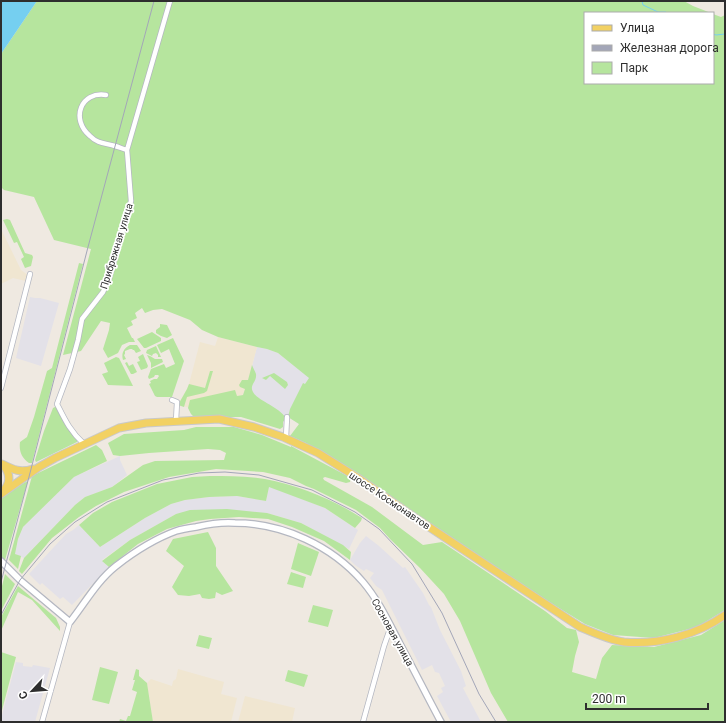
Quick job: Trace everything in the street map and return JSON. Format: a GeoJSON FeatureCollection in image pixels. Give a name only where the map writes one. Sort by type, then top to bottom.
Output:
{"type":"FeatureCollection","features":[{"type":"Feature","properties":{"kind":"main road","name":"шоссе Космонавтов"},"geometry":{"type":"LineString","coordinates":[[1,493],[55,458],[119,428],[146,423],[219,419],[254,427],[286,438],[318,453],[358,478],[580,627],[597,634],[624,642],[652,642],[678,637],[697,631],[725,615]]}},
{"type":"Feature","properties":{"kind":"main road","name":"шоссе Космонавтов"},"geometry":{"type":"LineString","coordinates":[[2,464],[17,471],[31,470],[39,467]]}},
{"type":"Feature","properties":{"kind":"main road"},"geometry":{"type":"LineString","coordinates":[[1,493],[6,487],[9,479],[8,472],[2,464]]}},
{"type":"Feature","properties":{"kind":"street","name":"Прибрежная улица"},"geometry":{"type":"LineString","coordinates":[[84,444],[75,436],[68,426],[57,404],[70,369],[82,319],[103,292],[109,279],[131,202],[127,150],[170,1]]}},
{"type":"Feature","properties":{"kind":"street"},"geometry":{"type":"LineString","coordinates":[[106,95],[99,94],[85,102],[79,115],[80,122],[90,136],[100,143],[127,150]]}},
{"type":"Feature","properties":{"kind":"street"},"geometry":{"type":"LineString","coordinates":[[1,388],[30,274]]}},
{"type":"Feature","properties":{"kind":"street"},"geometry":{"type":"LineString","coordinates":[[172,400],[177,402],[176,421]]}},
{"type":"Feature","properties":{"kind":"street"},"geometry":{"type":"LineString","coordinates":[[286,438],[287,418]]}},
{"type":"Feature","properties":{"kind":"street","name":"Сосновая улица"},"geometry":{"type":"LineString","coordinates":[[42,722],[70,622],[95,588],[108,574],[131,554],[159,538],[177,530],[209,524],[234,523],[252,524],[278,529],[296,535],[344,563],[363,582],[377,602],[441,722]]}},
{"type":"Feature","properties":{"kind":"street"},"geometry":{"type":"LineString","coordinates":[[1,561],[20,580],[70,622]]}},
{"type":"Feature","properties":{"kind":"street"},"geometry":{"type":"LineString","coordinates":[[363,722],[390,626]]}},
{"type":"Feature","properties":{"kind":"shaded area"},"geometry":{"type":"Polygon","coordinates":[[[1,229],[21,270],[28,275],[26,281],[13,278],[1,284],[1,229]]]}},
{"type":"Feature","properties":{"kind":"shaded area"},"geometry":{"type":"Polygon","coordinates":[[[30,297],[59,303],[41,366],[16,358],[30,297]]]}},
{"type":"Feature","properties":{"kind":"shaded area"},"geometry":{"type":"Polygon","coordinates":[[[218,337],[257,347],[243,395],[192,405],[191,408],[178,405],[189,384],[200,342],[215,346],[218,337]]]}},
{"type":"Feature","properties":{"kind":"shaded area"},"geometry":{"type":"Polygon","coordinates":[[[257,347],[278,353],[310,378],[299,424],[243,395],[257,347]]]}},
{"type":"Feature","properties":{"kind":"shaded area"},"geometry":{"type":"Polygon","coordinates":[[[120,456],[120,460],[127,475],[112,487],[85,497],[75,505],[24,558],[15,554],[18,539],[23,527],[74,477],[120,456]]]}},
{"type":"Feature","properties":{"kind":"shaded area"},"geometry":{"type":"Polygon","coordinates":[[[269,486],[325,508],[358,530],[349,549],[301,523],[267,513],[176,514],[130,540],[102,560],[109,567],[72,605],[63,597],[60,599],[42,583],[40,585],[29,574],[66,534],[79,525],[100,547],[145,518],[171,504],[185,500],[209,497],[237,496],[266,501],[269,486]]]}},
{"type":"Feature","properties":{"kind":"shaded area"},"geometry":{"type":"Polygon","coordinates":[[[366,536],[403,568],[405,567],[423,593],[461,671],[466,686],[463,688],[481,722],[451,722],[437,696],[443,692],[441,688],[445,686],[439,673],[435,672],[432,665],[422,670],[382,590],[376,586],[370,578],[374,573],[366,569],[364,571],[350,560],[366,536]]]}},
{"type":"Feature","properties":{"kind":"shaded area"},"geometry":{"type":"Polygon","coordinates":[[[16,662],[23,663],[23,666],[32,667],[33,665],[50,668],[35,722],[1,722],[16,662]]]}},
{"type":"Feature","properties":{"kind":"shaded area"},"geometry":{"type":"Polygon","coordinates":[[[178,669],[224,682],[221,694],[237,698],[231,722],[153,722],[147,683],[151,679],[172,686],[173,681],[176,679],[178,669]]]}},
{"type":"Feature","properties":{"kind":"shaded area"},"geometry":{"type":"Polygon","coordinates":[[[245,696],[295,708],[292,722],[238,722],[245,696]]]}},
{"type":"Feature","properties":{"kind":"green space"},"geometry":{"type":"Polygon","coordinates":[[[37,1],[684,1],[708,12],[584,12],[584,84],[714,84],[714,14],[721,17],[725,15],[725,610],[697,627],[654,638],[613,635],[585,624],[306,443],[290,436],[299,424],[288,417],[290,409],[303,383],[305,384],[309,378],[278,353],[218,337],[202,330],[190,320],[162,309],[145,313],[142,308],[135,313],[137,318],[131,321],[133,325],[127,328],[135,342],[129,342],[122,345],[118,353],[108,358],[103,349],[110,323],[101,321],[81,351],[63,355],[91,249],[54,240],[34,197],[4,190],[1,187],[1,54],[37,1]]]}},
{"type":"Feature","properties":{"kind":"green space"},"geometry":{"type":"Polygon","coordinates":[[[3,220],[10,220],[25,253],[32,255],[31,266],[25,268],[21,259],[24,257],[17,242],[14,243],[3,220]]]}},
{"type":"Feature","properties":{"kind":"green space"},"geometry":{"type":"Polygon","coordinates":[[[79,263],[83,264],[32,463],[29,463],[21,454],[20,442],[27,437],[47,371],[52,368],[79,263]]]}},
{"type":"Feature","properties":{"kind":"green space"},"geometry":{"type":"Polygon","coordinates":[[[160,324],[167,325],[172,335],[167,338],[156,333],[156,330],[160,327],[160,324]]]}},
{"type":"Feature","properties":{"kind":"green space"},"geometry":{"type":"Polygon","coordinates":[[[152,332],[161,338],[161,341],[144,348],[137,339],[152,332]]]}},
{"type":"Feature","properties":{"kind":"green space"},"geometry":{"type":"Polygon","coordinates":[[[173,338],[184,361],[172,397],[157,397],[149,384],[151,383],[150,381],[157,379],[159,376],[155,375],[149,379],[148,377],[151,369],[164,364],[166,368],[175,364],[169,349],[161,353],[157,345],[173,338]]]}},
{"type":"Feature","properties":{"kind":"green space"},"geometry":{"type":"Polygon","coordinates":[[[130,345],[137,345],[141,351],[136,353],[134,350],[130,349],[125,351],[124,355],[126,359],[123,360],[122,355],[126,348],[130,345]]]}},
{"type":"Feature","properties":{"kind":"green space"},"geometry":{"type":"Polygon","coordinates":[[[156,346],[161,357],[158,357],[156,353],[152,356],[146,353],[147,350],[156,346]]]}},
{"type":"Feature","properties":{"kind":"green space"},"geometry":{"type":"Polygon","coordinates":[[[143,354],[148,366],[147,368],[141,370],[137,362],[140,361],[138,357],[143,354]]]}},
{"type":"Feature","properties":{"kind":"green space"},"geometry":{"type":"Polygon","coordinates":[[[147,355],[155,359],[162,359],[163,362],[151,368],[151,363],[147,355]]]}},
{"type":"Feature","properties":{"kind":"green space"},"geometry":{"type":"Polygon","coordinates":[[[116,357],[119,358],[133,386],[108,385],[102,374],[108,372],[104,363],[116,357]]]}},
{"type":"Feature","properties":{"kind":"green space"},"geometry":{"type":"Polygon","coordinates":[[[127,362],[129,366],[133,364],[137,372],[131,374],[125,363],[127,362]]]}},
{"type":"Feature","properties":{"kind":"green space"},"geometry":{"type":"Polygon","coordinates":[[[252,365],[256,374],[252,385],[253,392],[259,398],[278,410],[286,418],[283,422],[283,427],[280,429],[241,417],[194,417],[191,414],[188,408],[190,400],[235,390],[237,396],[243,395],[245,389],[239,385],[242,380],[248,380],[252,365]]]}},
{"type":"Feature","properties":{"kind":"green space"},"geometry":{"type":"Polygon","coordinates":[[[210,371],[213,371],[207,391],[187,397],[184,407],[178,405],[189,384],[205,388],[210,371]]]}},
{"type":"Feature","properties":{"kind":"green space"},"geometry":{"type":"Polygon","coordinates":[[[274,373],[287,382],[288,385],[285,389],[270,376],[266,380],[262,378],[274,373]]]}},
{"type":"Feature","properties":{"kind":"green space"},"geometry":{"type":"Polygon","coordinates":[[[53,408],[58,408],[67,427],[77,439],[77,442],[36,462],[35,460],[44,431],[53,408]]]}},
{"type":"Feature","properties":{"kind":"green space"},"geometry":{"type":"Polygon","coordinates":[[[196,427],[234,427],[262,435],[291,446],[351,478],[350,482],[346,483],[325,477],[323,478],[324,480],[372,507],[423,545],[442,542],[545,611],[567,628],[576,630],[579,642],[572,672],[596,679],[602,658],[612,645],[654,647],[701,635],[725,620],[725,722],[508,722],[491,693],[460,621],[444,594],[420,568],[380,528],[356,510],[290,478],[263,472],[216,469],[169,477],[124,492],[96,506],[79,517],[52,538],[22,574],[19,571],[24,558],[75,505],[85,497],[112,487],[143,465],[155,461],[224,460],[226,453],[220,450],[208,449],[120,456],[113,455],[108,443],[124,434],[184,430],[196,427]]]}},
{"type":"Feature","properties":{"kind":"green space"},"geometry":{"type":"Polygon","coordinates":[[[96,445],[102,450],[107,461],[74,477],[23,527],[18,539],[15,554],[21,556],[18,569],[9,560],[32,476],[96,445]]]}},
{"type":"Feature","properties":{"kind":"green space"},"geometry":{"type":"Polygon","coordinates":[[[210,476],[258,478],[290,485],[328,499],[362,518],[355,528],[325,508],[269,487],[266,501],[237,496],[209,497],[185,500],[171,504],[145,518],[100,547],[79,525],[93,513],[112,502],[157,484],[192,477],[210,476]]]}},
{"type":"Feature","properties":{"kind":"green space"},"geometry":{"type":"Polygon","coordinates":[[[28,481],[5,560],[1,556],[1,498],[14,488],[28,481]]]}},
{"type":"Feature","properties":{"kind":"green space"},"geometry":{"type":"Polygon","coordinates":[[[227,509],[267,513],[301,523],[343,545],[351,552],[350,560],[324,541],[292,527],[268,519],[239,517],[196,521],[167,529],[138,544],[109,567],[102,561],[130,540],[176,514],[190,510],[227,509]]]}},
{"type":"Feature","properties":{"kind":"green space"},"geometry":{"type":"Polygon","coordinates":[[[208,532],[216,548],[216,566],[233,591],[222,595],[216,592],[215,598],[209,599],[202,598],[200,594],[189,596],[178,595],[172,587],[184,566],[166,551],[173,539],[208,532]]]}},
{"type":"Feature","properties":{"kind":"green space"},"geometry":{"type":"Polygon","coordinates":[[[298,543],[319,552],[311,576],[291,569],[298,543]]]}},
{"type":"Feature","properties":{"kind":"green space"},"geometry":{"type":"Polygon","coordinates":[[[291,572],[306,577],[303,588],[287,584],[291,572]]]}},
{"type":"Feature","properties":{"kind":"green space"},"geometry":{"type":"Polygon","coordinates":[[[5,574],[15,584],[1,611],[1,590],[5,574]]]}},
{"type":"Feature","properties":{"kind":"green space"},"geometry":{"type":"Polygon","coordinates":[[[18,586],[56,618],[60,631],[32,600],[18,592],[1,631],[1,617],[18,586]]]}},
{"type":"Feature","properties":{"kind":"green space"},"geometry":{"type":"Polygon","coordinates":[[[313,605],[333,610],[328,627],[308,622],[313,605]]]}},
{"type":"Feature","properties":{"kind":"green space"},"geometry":{"type":"Polygon","coordinates":[[[199,635],[212,638],[209,649],[196,646],[199,635]]]}},
{"type":"Feature","properties":{"kind":"green space"},"geometry":{"type":"Polygon","coordinates":[[[1,652],[16,657],[1,714],[1,652]]]}},
{"type":"Feature","properties":{"kind":"green space"},"geometry":{"type":"Polygon","coordinates":[[[100,667],[118,672],[109,704],[92,700],[100,667]]]}},
{"type":"Feature","properties":{"kind":"green space"},"geometry":{"type":"Polygon","coordinates":[[[136,669],[139,670],[139,676],[147,683],[153,722],[119,722],[120,719],[126,721],[128,716],[130,716],[137,692],[132,690],[136,669]]]}},
{"type":"Feature","properties":{"kind":"green space"},"geometry":{"type":"Polygon","coordinates":[[[288,670],[308,675],[304,687],[285,681],[288,670]]]}},
{"type":"Feature","properties":{"kind":"water"},"geometry":{"type":"Polygon","coordinates":[[[1,1],[37,1],[1,54],[1,1]]]}},
{"type":"Feature","properties":{"kind":"waterway"},"geometry":{"type":"LineString","coordinates":[[642,1],[643,5],[658,12]]}},
{"type":"Feature","properties":{"kind":"waterway"},"geometry":{"type":"LineString","coordinates":[[658,12],[666,12]]}},
{"type":"Feature","properties":{"kind":"waterway"},"geometry":{"type":"LineString","coordinates":[[714,34],[725,34]]}},
{"type":"Feature","properties":{"kind":"railway"},"geometry":{"type":"LineString","coordinates":[[1,582],[154,1]]}},
{"type":"Feature","properties":{"kind":"railway"},"geometry":{"type":"LineString","coordinates":[[1,615],[20,580],[50,544],[75,522],[107,502],[163,480],[199,473],[225,472],[259,475],[312,490],[355,512],[379,529],[412,564],[442,613],[479,694],[496,722]]}}]}
